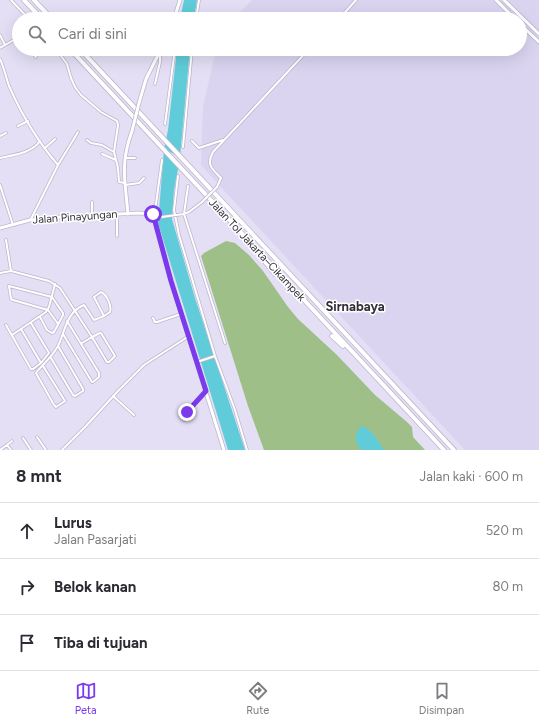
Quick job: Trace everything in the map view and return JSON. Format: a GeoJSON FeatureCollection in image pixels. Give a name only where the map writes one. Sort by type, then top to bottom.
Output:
{"type":"FeatureCollection","features":[{"type":"Feature","properties":{"kind":"highway"},"geometry":{"type":"LineString","coordinates":[[24,0],[35,12]]}},
{"type":"Feature","properties":{"kind":"highway"},"geometry":{"type":"LineString","coordinates":[[34,0],[45,12]]}},
{"type":"Feature","properties":{"kind":"highway","name":"Jalan Tol Jakarta–Cikampek"},"geometry":{"type":"LineString","coordinates":[[77,56],[179,164],[444,450]]}},
{"type":"Feature","properties":{"kind":"highway","name":"Jalan Tol Jakarta–Cikampek"},"geometry":{"type":"LineString","coordinates":[[86,56],[454,450]]}},
{"type":"Feature","properties":{"kind":"highway"},"geometry":{"type":"LineString","coordinates":[[259,251],[275,274]]}},
{"type":"Feature","properties":{"kind":"highway"},"geometry":{"type":"LineString","coordinates":[[332,336],[362,362]]}},
{"type":"Feature","properties":{"kind":"main road"},"geometry":{"type":"LineString","coordinates":[[176,12],[180,0]]}},
{"type":"Feature","properties":{"kind":"main road"},"geometry":{"type":"LineString","coordinates":[[496,0],[508,12],[512,8]]}},
{"type":"Feature","properties":{"kind":"main road"},"geometry":{"type":"LineString","coordinates":[[504,0],[516,12]]}},
{"type":"Feature","properties":{"kind":"main road"},"geometry":{"type":"LineString","coordinates":[[527,22],[539,34]]}},
{"type":"Feature","properties":{"kind":"main road"},"geometry":{"type":"LineString","coordinates":[[527,31],[539,42]]}},
{"type":"Feature","properties":{"kind":"main road"},"geometry":{"type":"LineString","coordinates":[[128,214],[124,158],[146,79],[158,56]]}},
{"type":"Feature","properties":{"kind":"main road","name":"Jalan Pinayungan"},"geometry":{"type":"LineString","coordinates":[[0,228],[30,220],[92,215],[128,214],[154,216]]}},
{"type":"Feature","properties":{"kind":"main road"},"geometry":{"type":"LineString","coordinates":[[154,216],[171,281],[199,361],[206,391],[224,450]]}},
{"type":"Feature","properties":{"kind":"street"},"geometry":{"type":"LineString","coordinates":[[11,0],[22,12]]}},
{"type":"Feature","properties":{"kind":"street"},"geometry":{"type":"LineString","coordinates":[[197,12],[199,0]]}},
{"type":"Feature","properties":{"kind":"street"},"geometry":{"type":"LineString","coordinates":[[345,12],[356,0]]}},
{"type":"Feature","properties":{"kind":"street"},"geometry":{"type":"LineString","coordinates":[[0,35],[6,45]]}},
{"type":"Feature","properties":{"kind":"street"},"geometry":{"type":"LineString","coordinates":[[0,48],[12,41]]}},
{"type":"Feature","properties":{"kind":"street"},"geometry":{"type":"LineString","coordinates":[[61,56],[67,64],[71,78],[80,95],[101,112],[117,121],[118,125],[114,152],[118,168],[119,182],[125,184],[139,183],[144,178]]}},
{"type":"Feature","properties":{"kind":"street"},"geometry":{"type":"LineString","coordinates":[[156,84],[160,56]]}},
{"type":"Feature","properties":{"kind":"street"},"geometry":{"type":"LineString","coordinates":[[165,124],[174,56]]}},
{"type":"Feature","properties":{"kind":"street"},"geometry":{"type":"LineString","coordinates":[[183,146],[191,56]]}},
{"type":"Feature","properties":{"kind":"street"},"geometry":{"type":"LineString","coordinates":[[162,160],[154,216],[173,216],[189,212],[217,187],[221,178],[211,168],[210,160],[213,152],[303,56]]}},
{"type":"Feature","properties":{"kind":"street"},"geometry":{"type":"LineString","coordinates":[[0,59],[4,66],[8,84],[28,121],[40,141],[58,165]]}},
{"type":"Feature","properties":{"kind":"street"},"geometry":{"type":"LineString","coordinates":[[18,126],[28,121]]}},
{"type":"Feature","properties":{"kind":"street"},"geometry":{"type":"LineString","coordinates":[[30,220],[58,165],[78,132]]}},
{"type":"Feature","properties":{"kind":"street"},"geometry":{"type":"LineString","coordinates":[[0,136],[6,133]]}},
{"type":"Feature","properties":{"kind":"street"},"geometry":{"type":"LineString","coordinates":[[45,148],[56,139]]}},
{"type":"Feature","properties":{"kind":"street"},"geometry":{"type":"LineString","coordinates":[[192,141],[199,148],[224,139]]}},
{"type":"Feature","properties":{"kind":"street"},"geometry":{"type":"LineString","coordinates":[[87,140],[91,143],[102,145],[114,152]]}},
{"type":"Feature","properties":{"kind":"street"},"geometry":{"type":"LineString","coordinates":[[0,158],[24,152],[35,146],[40,141]]}},
{"type":"Feature","properties":{"kind":"street"},"geometry":{"type":"LineString","coordinates":[[102,154],[116,160]]}},
{"type":"Feature","properties":{"kind":"street"},"geometry":{"type":"LineString","coordinates":[[124,158],[135,158]]}},
{"type":"Feature","properties":{"kind":"street"},"geometry":{"type":"LineString","coordinates":[[178,176],[173,216],[216,356],[247,450]]}},
{"type":"Feature","properties":{"kind":"street"},"geometry":{"type":"LineString","coordinates":[[0,185],[13,225]]}},
{"type":"Feature","properties":{"kind":"street"},"geometry":{"type":"LineString","coordinates":[[188,186],[184,214],[224,343]]}},
{"type":"Feature","properties":{"kind":"street"},"geometry":{"type":"LineString","coordinates":[[92,202],[92,215]]}},
{"type":"Feature","properties":{"kind":"street"},"geometry":{"type":"LineString","coordinates":[[117,214],[117,236]]}},
{"type":"Feature","properties":{"kind":"street"},"geometry":{"type":"LineString","coordinates":[[6,240],[11,271]]}},
{"type":"Feature","properties":{"kind":"street"},"geometry":{"type":"LineString","coordinates":[[0,273],[11,271],[55,284],[64,292],[92,337],[107,362],[115,358],[115,355],[100,332],[92,337],[82,343]]}},
{"type":"Feature","properties":{"kind":"street"},"geometry":{"type":"LineString","coordinates":[[12,335],[48,310],[55,284]]}},
{"type":"Feature","properties":{"kind":"street"},"geometry":{"type":"LineString","coordinates":[[40,317],[50,333],[54,332],[63,315],[52,297],[10,286],[8,287],[12,300],[48,310],[58,324]]}},
{"type":"Feature","properties":{"kind":"street"},"geometry":{"type":"LineString","coordinates":[[6,325],[31,369],[33,369],[51,358],[58,346],[67,321],[75,310],[84,305],[94,320],[104,316],[110,312],[111,307],[101,292],[94,297],[104,316]]}},
{"type":"Feature","properties":{"kind":"street"},"geometry":{"type":"LineString","coordinates":[[152,318],[155,322],[157,322],[182,314]]}},
{"type":"Feature","properties":{"kind":"street"},"geometry":{"type":"LineString","coordinates":[[63,334],[93,382],[100,375],[82,343],[67,321]]}},
{"type":"Feature","properties":{"kind":"street"},"geometry":{"type":"LineString","coordinates":[[21,328],[42,364],[65,401],[56,407],[36,374],[42,364],[49,353],[31,323]]}},
{"type":"Feature","properties":{"kind":"street"},"geometry":{"type":"LineString","coordinates":[[62,450],[144,365],[189,336]]}},
{"type":"Feature","properties":{"kind":"street"},"geometry":{"type":"LineString","coordinates":[[51,358],[73,395],[75,396],[83,391],[58,346]]}},
{"type":"Feature","properties":{"kind":"street"},"geometry":{"type":"LineString","coordinates":[[199,361],[216,356]]}},
{"type":"Feature","properties":{"kind":"street"},"geometry":{"type":"LineString","coordinates":[[184,420],[187,418],[187,412],[206,391]]}},
{"type":"Feature","properties":{"kind":"street"},"geometry":{"type":"LineString","coordinates":[[113,396],[134,415]]}},
{"type":"Feature","properties":{"kind":"street"},"geometry":{"type":"LineString","coordinates":[[37,437],[46,450]]}},
{"type":"Feature","properties":{"kind":"street"},"geometry":{"type":"LineString","coordinates":[[23,438],[31,450]]}},
{"type":"Feature","properties":{"kind":"street"},"geometry":{"type":"LineString","coordinates":[[0,450],[12,441]]}},
{"type":"Feature","properties":{"kind":"street"},"geometry":{"type":"LineString","coordinates":[[6,445],[11,450]]}},
{"type":"Feature","properties":{"kind":"shaded area"},"geometry":{"type":"Polygon","coordinates":[[[252,0],[539,0],[539,450],[465,450],[201,165],[203,107],[214,56],[527,56],[527,12],[240,12],[252,0]]]}},
{"type":"Feature","properties":{"kind":"green space"},"geometry":{"type":"Polygon","coordinates":[[[226,241],[235,243],[249,255],[263,271],[298,319],[337,355],[375,395],[412,427],[413,437],[425,450],[264,450],[248,406],[201,256],[226,241]]]}},
{"type":"Feature","properties":{"kind":"water"},"geometry":{"type":"Polygon","coordinates":[[[184,0],[197,0],[195,12],[181,12],[184,0]]]}},
{"type":"Feature","properties":{"kind":"water"},"geometry":{"type":"Polygon","coordinates":[[[176,56],[189,56],[180,157],[166,150],[179,164],[174,190],[172,219],[195,298],[245,450],[228,450],[158,223],[164,149],[168,130],[176,56]]]}},
{"type":"Feature","properties":{"kind":"water"},"geometry":{"type":"Polygon","coordinates":[[[361,426],[372,433],[384,450],[362,450],[359,447],[356,441],[356,435],[361,426]]]}},
{"type":"Feature","properties":{"kind":"district","name":"Sirnabaya"},"geometry":{"type":"Point","coordinates":[355,306]}},
{"type":"Feature","properties":{"kind":"route"},"geometry":{"type":"LineString","coordinates":[[153,214],[171,281],[206,391],[187,412]]}}]}
